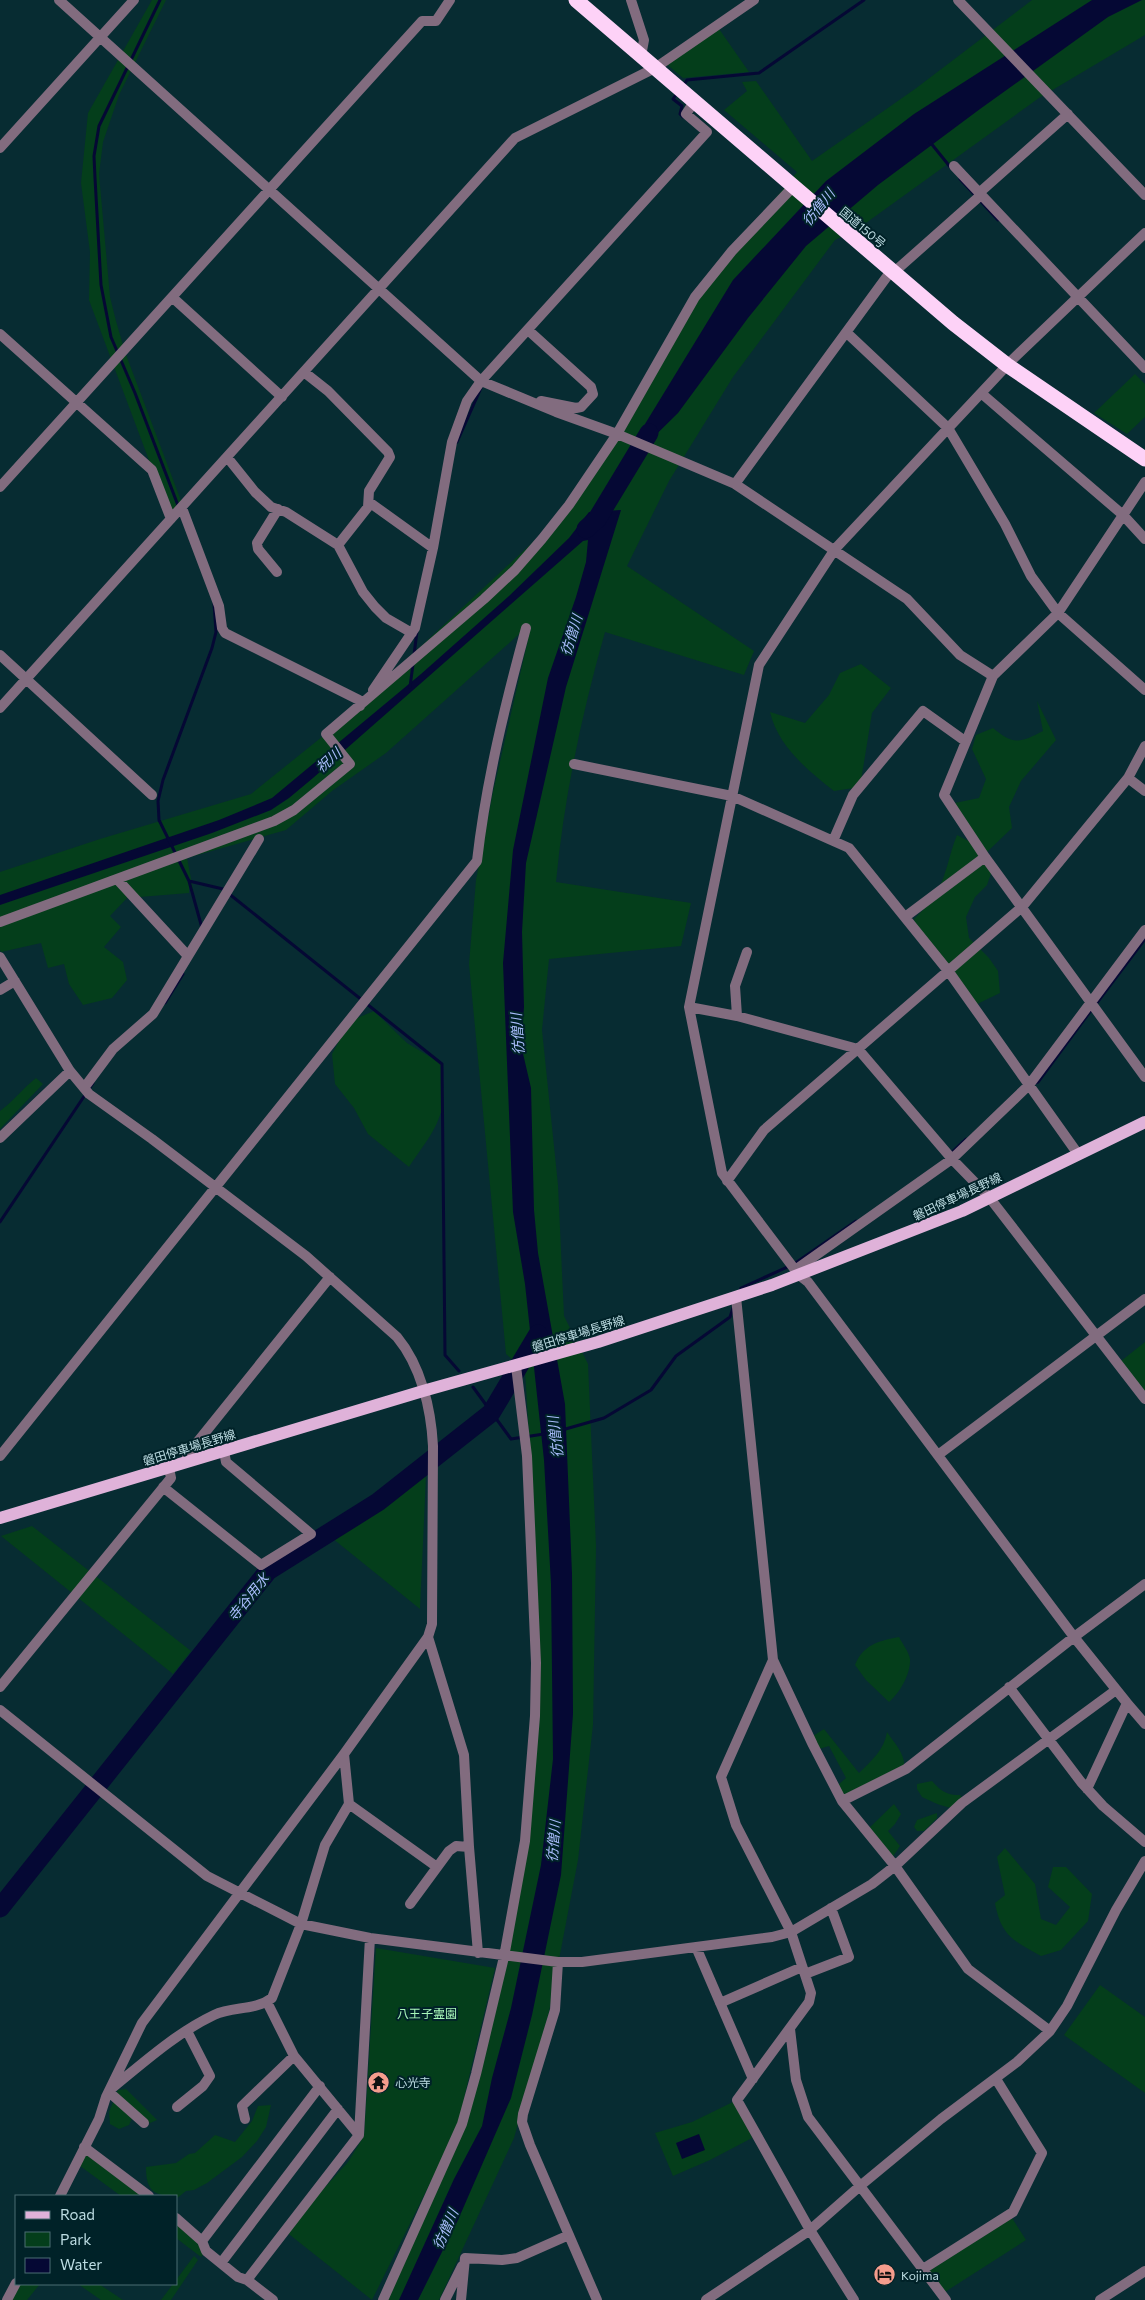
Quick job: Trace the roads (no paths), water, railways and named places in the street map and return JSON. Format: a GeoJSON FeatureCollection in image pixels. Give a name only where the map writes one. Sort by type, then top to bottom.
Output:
{"type":"FeatureCollection","features":[{"type":"Feature","properties":{"kind":"highway","name":"国道150号"},"geometry":{"type":"LineString","coordinates":[[576,0],[792,188],[953,323],[1007,365],[1145,459]]}},
{"type":"Feature","properties":{"kind":"main road","name":"磐田停車場長野線"},"geometry":{"type":"LineString","coordinates":[[0,1518],[423,1391],[572,1350],[736,1297],[797,1272],[962,1211],[1145,1122]]}},
{"type":"Feature","properties":{"kind":"street"},"geometry":{"type":"LineString","coordinates":[[59,0],[484,383],[618,434],[682,463],[735,484],[835,549],[907,599],[960,656],[993,676]]}},
{"type":"Feature","properties":{"kind":"street"},"geometry":{"type":"LineString","coordinates":[[0,148],[134,0]]}},
{"type":"Feature","properties":{"kind":"street"},"geometry":{"type":"LineString","coordinates":[[0,487],[422,21],[436,21],[450,0]]}},
{"type":"Feature","properties":{"kind":"street"},"geometry":{"type":"LineString","coordinates":[[631,0],[644,40],[641,56]]}},
{"type":"Feature","properties":{"kind":"street"},"geometry":{"type":"LineString","coordinates":[[0,708],[515,138],[655,68],[754,0]]}},
{"type":"Feature","properties":{"kind":"street"},"geometry":{"type":"LineString","coordinates":[[958,0],[1042,90],[1068,114],[1145,195]]}},
{"type":"Feature","properties":{"kind":"street"},"geometry":{"type":"LineString","coordinates":[[362,705],[412,633],[421,611],[452,442],[467,402],[707,132],[686,114],[694,102]]}},
{"type":"Feature","properties":{"kind":"street"},"geometry":{"type":"LineString","coordinates":[[735,484],[892,272],[1068,114]]}},
{"type":"Feature","properties":{"kind":"street"},"geometry":{"type":"LineString","coordinates":[[954,166],[978,196],[1075,300],[1145,368]]}},
{"type":"Feature","properties":{"kind":"street"},"geometry":{"type":"LineString","coordinates":[[0,922],[274,821],[294,810],[350,764],[326,734],[362,705],[515,570],[570,505],[618,434],[695,297],[732,251],[792,188]]}},
{"type":"Feature","properties":{"kind":"street"},"geometry":{"type":"LineString","coordinates":[[1145,233],[1007,365],[835,549],[759,665],[690,1007],[722,1173],[797,1272],[808,1282],[1074,1637],[1145,1724]]}},
{"type":"Feature","properties":{"kind":"street"},"geometry":{"type":"LineString","coordinates":[[172,298],[282,397]]}},
{"type":"Feature","properties":{"kind":"street"},"geometry":{"type":"LineString","coordinates":[[527,400],[576,408],[581,407],[593,394],[592,386],[530,332]]}},
{"type":"Feature","properties":{"kind":"street"},"geometry":{"type":"LineString","coordinates":[[846,333],[948,428],[1005,524],[1031,576],[1058,613],[1145,690]]}},
{"type":"Feature","properties":{"kind":"street"},"geometry":{"type":"LineString","coordinates":[[0,334],[152,470],[171,519]]}},
{"type":"Feature","properties":{"kind":"street"},"geometry":{"type":"LineString","coordinates":[[304,372],[328,391],[388,452],[390,457],[369,492],[368,507],[338,545]]}},
{"type":"Feature","properties":{"kind":"street"},"geometry":{"type":"LineString","coordinates":[[980,393],[1123,515],[1145,538]]}},
{"type":"Feature","properties":{"kind":"street"},"geometry":{"type":"LineString","coordinates":[[227,457],[255,492],[271,506],[338,545],[362,592],[374,607],[386,618],[412,633]]}},
{"type":"Feature","properties":{"kind":"street"},"geometry":{"type":"LineString","coordinates":[[1145,482],[1058,613],[993,676],[944,795],[985,857],[1094,1004],[1145,1077]]}},
{"type":"Feature","properties":{"kind":"street"},"geometry":{"type":"LineString","coordinates":[[369,502],[433,548]]}},
{"type":"Feature","properties":{"kind":"street"},"geometry":{"type":"LineString","coordinates":[[182,508],[219,606],[222,628],[225,633],[359,700],[362,705]]}},
{"type":"Feature","properties":{"kind":"street"},"geometry":{"type":"LineString","coordinates":[[277,572],[258,549],[258,543],[278,510]]}},
{"type":"Feature","properties":{"kind":"street"},"geometry":{"type":"LineString","coordinates":[[0,1456],[217,1188],[477,861],[482,816],[490,774],[508,694],[526,628]]}},
{"type":"Feature","properties":{"kind":"street"},"geometry":{"type":"LineString","coordinates":[[0,655],[152,795]]}},
{"type":"Feature","properties":{"kind":"street"},"geometry":{"type":"LineString","coordinates":[[833,841],[853,795],[924,712],[965,741]]}},
{"type":"Feature","properties":{"kind":"street"},"geometry":{"type":"LineString","coordinates":[[728,1181],[764,1130],[1022,907],[1128,778],[1145,746]]}},
{"type":"Feature","properties":{"kind":"street"},"geometry":{"type":"LineString","coordinates":[[574,764],[732,796],[850,848],[949,972],[1078,1154]]}},
{"type":"Feature","properties":{"kind":"street"},"geometry":{"type":"LineString","coordinates":[[1128,778],[1145,790]]}},
{"type":"Feature","properties":{"kind":"street"},"geometry":{"type":"LineString","coordinates":[[84,1088],[112,1049],[153,1014],[259,839]]}},
{"type":"Feature","properties":{"kind":"street"},"geometry":{"type":"LineString","coordinates":[[904,917],[985,857]]}},
{"type":"Feature","properties":{"kind":"street"},"geometry":{"type":"LineString","coordinates":[[117,879],[188,956]]}},
{"type":"Feature","properties":{"kind":"street"},"geometry":{"type":"LineString","coordinates":[[797,1272],[952,1159],[1029,1085],[1094,1004],[1145,930]]}},
{"type":"Feature","properties":{"kind":"street"},"geometry":{"type":"LineString","coordinates":[[737,1016],[735,986],[748,952]]}},
{"type":"Feature","properties":{"kind":"street"},"geometry":{"type":"LineString","coordinates":[[0,957],[70,1071],[89,1094],[306,1256],[397,1336],[408,1350],[432,1421],[432,1624],[428,1636],[344,1754],[142,2023],[127,2049],[106,2096],[99,2119],[60,2195]]}},
{"type":"Feature","properties":{"kind":"street"},"geometry":{"type":"LineString","coordinates":[[0,990],[15,981]]}},
{"type":"Feature","properties":{"kind":"street"},"geometry":{"type":"LineString","coordinates":[[690,1007],[737,1016],[858,1050],[952,1159],[989,1197],[1145,1399]]}},
{"type":"Feature","properties":{"kind":"street"},"geometry":{"type":"LineString","coordinates":[[0,1138],[70,1071]]}},
{"type":"Feature","properties":{"kind":"street"},"geometry":{"type":"LineString","coordinates":[[188,1462],[187,1455],[330,1277]]}},
{"type":"Feature","properties":{"kind":"street"},"geometry":{"type":"LineString","coordinates":[[736,1297],[773,1660],[812,1745],[842,1801],[895,1866],[968,1969],[1050,2031]]}},
{"type":"Feature","properties":{"kind":"street"},"geometry":{"type":"LineString","coordinates":[[938,1455],[1145,1299]]}},
{"type":"Feature","properties":{"kind":"street"},"geometry":{"type":"LineString","coordinates":[[382,2300],[462,2124],[506,1957],[526,1841],[535,1716],[536,1663],[527,1456],[516,1366]]}},
{"type":"Feature","properties":{"kind":"street"},"geometry":{"type":"LineString","coordinates":[[163,1487],[261,1566],[311,1534],[226,1462],[224,1451]]}},
{"type":"Feature","properties":{"kind":"street"},"geometry":{"type":"LineString","coordinates":[[0,1687],[171,1478],[169,1468]]}},
{"type":"Feature","properties":{"kind":"street"},"geometry":{"type":"LineString","coordinates":[[842,1801],[906,1769],[1009,1687],[1145,1584]]}},
{"type":"Feature","properties":{"kind":"street"},"geometry":{"type":"LineString","coordinates":[[428,1636],[464,1755],[478,1954]]}},
{"type":"Feature","properties":{"kind":"street"},"geometry":{"type":"LineString","coordinates":[[773,1660],[721,1777],[736,1825],[792,1932],[811,1993],[809,2002],[737,2100],[810,2230],[854,2300]]}},
{"type":"Feature","properties":{"kind":"street"},"geometry":{"type":"LineString","coordinates":[[1009,1687],[1087,1789],[1103,1806],[1145,1842]]}},
{"type":"Feature","properties":{"kind":"street"},"geometry":{"type":"LineString","coordinates":[[0,1710],[207,1876],[301,1924],[370,1938],[478,1954],[558,1962],[582,1962],[772,1937],[792,1932],[872,1884],[895,1866],[945,1817],[1116,1690]]}},
{"type":"Feature","properties":{"kind":"street"},"geometry":{"type":"LineString","coordinates":[[1087,1789],[1126,1703]]}},
{"type":"Feature","properties":{"kind":"street"},"geometry":{"type":"LineString","coordinates":[[109,2091],[187,2031],[216,2014],[267,2002],[272,1998],[301,1924],[325,1845],[349,1804],[344,1754]]}},
{"type":"Feature","properties":{"kind":"street"},"geometry":{"type":"LineString","coordinates":[[349,1804],[437,1867]]}},
{"type":"Feature","properties":{"kind":"street"},"geometry":{"type":"LineString","coordinates":[[410,1904],[449,1851],[456,1846],[469,1847]]}},
{"type":"Feature","properties":{"kind":"street"},"geometry":{"type":"LineString","coordinates":[[706,2300],[810,2230],[941,2119],[996,2079],[1050,2031],[1067,2006],[1116,1910],[1145,1860]]}},
{"type":"Feature","properties":{"kind":"street"},"geometry":{"type":"LineString","coordinates":[[720,2003],[804,1971],[850,1957],[831,1908]]}},
{"type":"Feature","properties":{"kind":"street"},"geometry":{"type":"LineString","coordinates":[[247,2280],[359,2135],[370,1938]]}},
{"type":"Feature","properties":{"kind":"street"},"geometry":{"type":"LineString","coordinates":[[696,1947],[753,2079]]}},
{"type":"Feature","properties":{"kind":"street"},"geometry":{"type":"LineString","coordinates":[[558,1962],[555,2010],[522,2122],[597,2300]]}},
{"type":"Feature","properties":{"kind":"street"},"geometry":{"type":"LineString","coordinates":[[267,2002],[294,2056],[359,2135]]}},
{"type":"Feature","properties":{"kind":"street"},"geometry":{"type":"LineString","coordinates":[[790,2029],[796,2080],[808,2117],[946,2300]]}},
{"type":"Feature","properties":{"kind":"street"},"geometry":{"type":"LineString","coordinates":[[177,2107],[203,2086],[210,2076],[187,2031]]}},
{"type":"Feature","properties":{"kind":"street"},"geometry":{"type":"LineString","coordinates":[[245,2119],[242,2106],[294,2056]]}},
{"type":"Feature","properties":{"kind":"street"},"geometry":{"type":"LineString","coordinates":[[923,2269],[1013,2212],[1042,2153],[996,2079]]}},
{"type":"Feature","properties":{"kind":"street"},"geometry":{"type":"LineString","coordinates":[[202,2241],[320,2086]]}},
{"type":"Feature","properties":{"kind":"street"},"geometry":{"type":"LineString","coordinates":[[109,2091],[144,2124]]}},
{"type":"Feature","properties":{"kind":"street"},"geometry":{"type":"LineString","coordinates":[[221,2263],[338,2109]]}},
{"type":"Feature","properties":{"kind":"street"},"geometry":{"type":"LineString","coordinates":[[84,2147],[148,2195]]}},
{"type":"Feature","properties":{"kind":"street"},"geometry":{"type":"LineString","coordinates":[[178,2220],[202,2241],[206,2251],[238,2277],[247,2280],[273,2300]]}},
{"type":"Feature","properties":{"kind":"street"},"geometry":{"type":"LineString","coordinates":[[465,2258],[502,2260],[517,2258],[569,2235]]}},
{"type":"Feature","properties":{"kind":"street"},"geometry":{"type":"LineString","coordinates":[[445,2300],[465,2258]]}},
{"type":"Feature","properties":{"kind":"street"},"geometry":{"type":"LineString","coordinates":[[461,2300],[465,2258]]}},
{"type":"Feature","properties":{"kind":"street"},"geometry":{"type":"LineString","coordinates":[[1100,2300],[1145,2271]]}},
{"type":"Feature","properties":{"kind":"street"},"geometry":{"type":"LineString","coordinates":[[5,2298],[15,2284]]}},
{"type":"Feature","properties":{"kind":"water"},"geometry":{"type":"Polygon","coordinates":[[[1092,0],[1142,0],[1108,17],[980,109],[878,185],[806,246],[748,318],[678,413],[612,478],[733,280],[826,181],[914,114],[1092,0]]]}},
{"type":"Feature","properties":{"kind":"water","name":"祝川"},"geometry":{"type":"Polygon","coordinates":[[[621,510],[566,687],[526,863],[522,932],[524,1007],[521,1045],[531,1088],[534,1210],[538,1253],[565,1404],[572,1574],[573,1714],[561,1875],[532,2015],[511,2098],[458,2220],[418,2300],[399,2300],[454,2179],[482,2126],[492,2078],[511,2008],[541,1865],[553,1759],[551,1584],[544,1460],[525,1284],[513,1212],[503,963],[513,850],[548,678],[576,597],[586,562],[588,540],[583,541],[313,778],[271,810],[212,833],[0,905],[0,895],[219,820],[272,798],[421,674],[509,596],[569,538],[589,512],[621,510]]]}},
{"type":"Feature","properties":{"kind":"water"},"geometry":{"type":"Polygon","coordinates":[[[699,2134],[705,2150],[682,2159],[676,2143],[699,2134]]]}},
{"type":"Feature","properties":{"kind":"waterway"},"geometry":{"type":"LineString","coordinates":[[160,0],[99,126],[94,156],[101,285],[111,337],[135,393],[179,508]]}},
{"type":"Feature","properties":{"kind":"waterway"},"geometry":{"type":"LineString","coordinates":[[684,85],[687,80],[759,73],[864,0]]}},
{"type":"Feature","properties":{"kind":"waterway"},"geometry":{"type":"LineString","coordinates":[[678,92],[673,99],[682,106],[680,114],[683,117]]}},
{"type":"Feature","properties":{"kind":"waterway"},"geometry":{"type":"LineString","coordinates":[[930,142],[951,168]]}},
{"type":"Feature","properties":{"kind":"waterway"},"geometry":{"type":"LineString","coordinates":[[960,179],[998,220]]}},
{"type":"Feature","properties":{"kind":"waterway"},"geometry":{"type":"LineString","coordinates":[[457,442],[481,388]]}},
{"type":"Feature","properties":{"kind":"waterway","name":"彷僧川"},"geometry":{"type":"LineString","coordinates":[[586,529],[597,519],[649,433]]}},
{"type":"Feature","properties":{"kind":"waterway"},"geometry":{"type":"LineString","coordinates":[[202,928],[189,881],[159,820],[158,801],[163,780],[212,648],[216,632],[214,603]]}},
{"type":"Feature","properties":{"kind":"waterway"},"geometry":{"type":"LineString","coordinates":[[414,655],[417,631]]}},
{"type":"Feature","properties":{"kind":"waterway"},"geometry":{"type":"LineString","coordinates":[[410,687],[413,664]]}},
{"type":"Feature","properties":{"kind":"waterway"},"geometry":{"type":"LineString","coordinates":[[189,881],[223,889],[442,1064],[445,1355],[459,1371]]}},
{"type":"Feature","properties":{"kind":"waterway"},"geometry":{"type":"LineString","coordinates":[[1096,1004],[1145,939]]}},
{"type":"Feature","properties":{"kind":"waterway"},"geometry":{"type":"LineString","coordinates":[[165,1003],[183,974]]}},
{"type":"Feature","properties":{"kind":"waterway"},"geometry":{"type":"LineString","coordinates":[[1035,1083],[1038,1082],[1092,1009]]}},
{"type":"Feature","properties":{"kind":"waterway"},"geometry":{"type":"LineString","coordinates":[[0,1222],[93,1083]]}},
{"type":"Feature","properties":{"kind":"waterway"},"geometry":{"type":"LineString","coordinates":[[950,1154],[966,1139]]}},
{"type":"Feature","properties":{"kind":"waterway"},"geometry":{"type":"LineString","coordinates":[[740,1291],[741,1288],[794,1264],[856,1221]]}},
{"type":"Feature","properties":{"kind":"waterway"},"geometry":{"type":"LineString","coordinates":[[562,1430],[604,1418],[651,1390],[676,1356],[730,1317],[733,1308]]}},
{"type":"Feature","properties":{"kind":"waterway","name":"寺谷用水"},"geometry":{"type":"LineString","coordinates":[[0,1908],[268,1571],[378,1502],[491,1413],[538,1334]]}},
{"type":"Feature","properties":{"kind":"waterway"},"geometry":{"type":"LineString","coordinates":[[473,1387],[511,1439],[544,1434]]}},
{"type":"Feature","properties":{"kind":"place","name":"心光寺"},"geometry":{"type":"Point","coordinates":[379,2082]}},
{"type":"Feature","properties":{"kind":"place","name":"Kojima"},"geometry":{"type":"Point","coordinates":[885,2275]}},
{"type":"Feature","properties":{"kind":"park label","name":"八王子霊園"},"geometry":{"type":"Point","coordinates":[427,2013]}}]}
